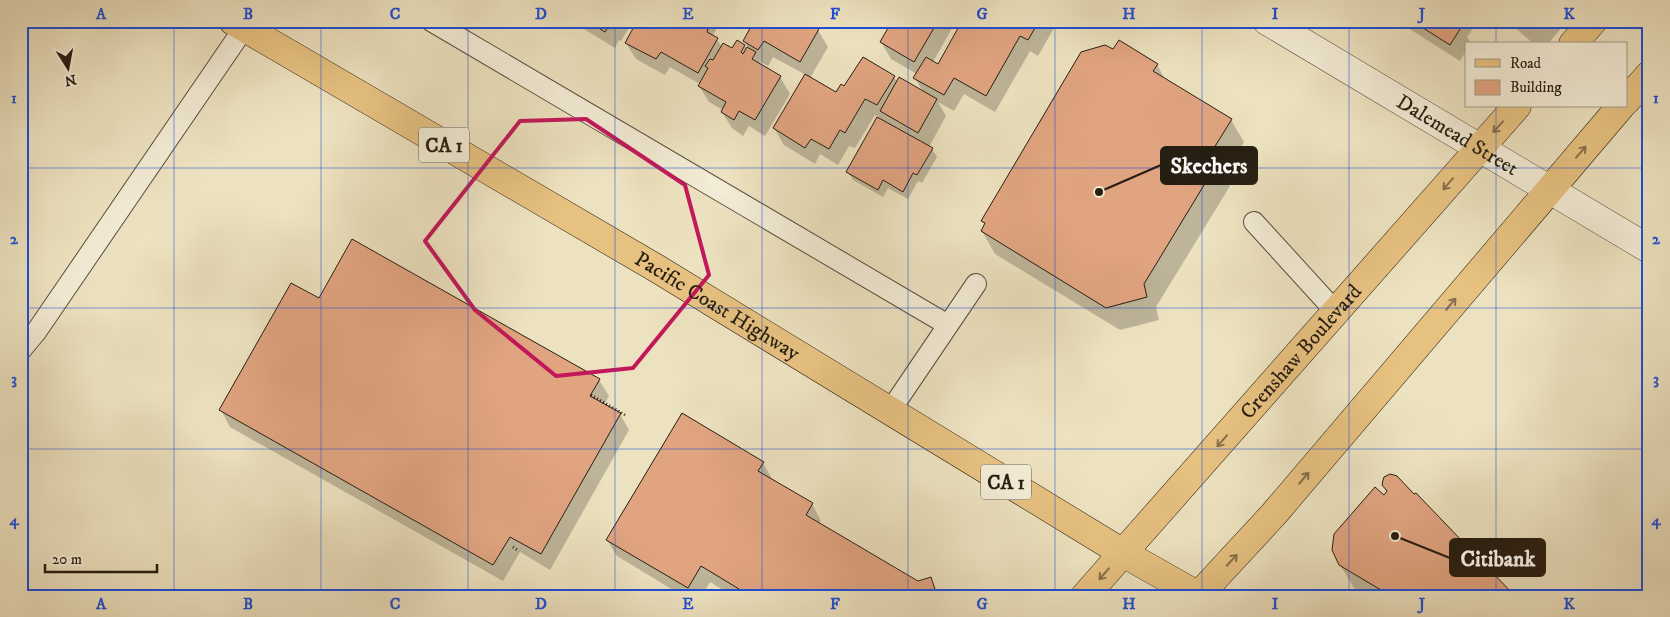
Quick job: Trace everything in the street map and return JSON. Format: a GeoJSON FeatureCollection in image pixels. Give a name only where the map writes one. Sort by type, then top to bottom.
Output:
{"type":"FeatureCollection","features":[{"type":"Feature","properties":{"kind":"main road"},"geometry":{"type":"LineString","coordinates":[[1575,42],[1593,21]]}},
{"type":"Feature","properties":{"kind":"main road","name":"Pacific Coast Highway"},"geometry":{"type":"LineString","coordinates":[[238,25],[656,268],[1123,553],[1198,596]]}},
{"type":"Feature","properties":{"kind":"main road"},"geometry":{"type":"LineString","coordinates":[[1628,99],[1649,75]]}},
{"type":"Feature","properties":{"kind":"main road","name":"Crenshaw Boulevard"},"geometry":{"type":"LineString","coordinates":[[1085,596],[1515,108]]}},
{"type":"Feature","properties":{"kind":"main road"},"geometry":{"type":"LineString","coordinates":[[1198,596],[1273,515],[1619,108]]}},
{"type":"Feature","properties":{"kind":"street","name":"Dalemead Street"},"geometry":{"type":"LineString","coordinates":[[1267,21],[1649,248]]}},
{"type":"Feature","properties":{"kind":"lane"},"geometry":{"type":"LineString","coordinates":[[431,21],[948,325]]}},
{"type":"Feature","properties":{"kind":"lane"},"geometry":{"type":"LineString","coordinates":[[21,350],[36,332],[238,25]]}},
{"type":"Feature","properties":{"kind":"lane"},"geometry":{"type":"LineString","coordinates":[[1254,222],[1336,312]]}},
{"type":"Feature","properties":{"kind":"lane"},"geometry":{"type":"LineString","coordinates":[[890,411],[976,284]]}},
{"type":"Feature","properties":{"kind":"path"},"geometry":{"type":"LineString","coordinates":[[591,395],[625,415]]}},
{"type":"Feature","properties":{"kind":"path"},"geometry":{"type":"LineString","coordinates":[[513,547],[519,551]]}},
{"type":"Feature","properties":{"kind":"highlighted area"},"geometry":{"type":"Polygon","coordinates":[[[586,119],[685,185],[709,275],[633,368],[556,376],[475,310],[425,241],[520,121],[586,119]]]}},
{"type":"Feature","properties":{"kind":"building"},"geometry":{"type":"Polygon","coordinates":[[[587,21],[614,21],[605,32],[587,21]]]}},
{"type":"Feature","properties":{"kind":"building"},"geometry":{"type":"Polygon","coordinates":[[[637,21],[702,21],[700,24],[708,29],[707,32],[718,38],[698,73],[661,52],[656,59],[625,43],[637,21]]]}},
{"type":"Feature","properties":{"kind":"building"},"geometry":{"type":"Polygon","coordinates":[[[754,21],[805,21],[819,29],[800,62],[764,41],[758,50],[743,41],[754,21]]]}},
{"type":"Feature","properties":{"kind":"building"},"geometry":{"type":"Polygon","coordinates":[[[892,21],[938,21],[914,62],[880,42],[892,21]]]}},
{"type":"Feature","properties":{"kind":"building"},"geometry":{"type":"Polygon","coordinates":[[[962,21],[1039,21],[1028,40],[1020,36],[986,96],[954,78],[944,95],[913,78],[926,57],[938,64],[962,21]]]}},
{"type":"Feature","properties":{"kind":"building"},"geometry":{"type":"Polygon","coordinates":[[[1412,21],[1458,21],[1462,26],[1450,45],[1412,21]]]}},
{"type":"Feature","properties":{"kind":"building"},"geometry":{"type":"Polygon","coordinates":[[[737,40],[745,45],[741,52],[743,54],[747,47],[756,52],[752,59],[781,76],[755,120],[739,111],[734,120],[721,112],[726,102],[698,86],[708,68],[705,66],[710,59],[713,60],[723,43],[732,48],[737,40]]]}},
{"type":"Feature","properties":{"kind":"building"},"geometry":{"type":"Polygon","coordinates":[[[1119,40],[1158,64],[1153,71],[1232,119],[1209,156],[1218,162],[1144,284],[1147,297],[1106,308],[981,231],[985,223],[981,221],[1081,52],[1105,45],[1113,49],[1119,40]]]}},
{"type":"Feature","properties":{"kind":"building"},"geometry":{"type":"Polygon","coordinates":[[[863,57],[895,76],[877,105],[865,99],[845,133],[840,130],[829,149],[811,139],[805,148],[773,128],[805,74],[836,92],[841,84],[844,86],[863,57]]]}},
{"type":"Feature","properties":{"kind":"building"},"geometry":{"type":"Polygon","coordinates":[[[899,77],[937,99],[918,133],[880,111],[899,77]]]}},
{"type":"Feature","properties":{"kind":"building"},"geometry":{"type":"Polygon","coordinates":[[[877,117],[933,148],[917,175],[913,173],[903,192],[883,180],[878,190],[846,172],[877,117]]]}},
{"type":"Feature","properties":{"kind":"building"},"geometry":{"type":"Polygon","coordinates":[[[352,239],[600,379],[590,396],[621,413],[541,554],[510,537],[493,565],[219,410],[291,283],[319,298],[352,239]]]}},
{"type":"Feature","properties":{"kind":"building"},"geometry":{"type":"Polygon","coordinates":[[[682,413],[764,462],[758,471],[813,503],[806,515],[918,581],[931,577],[937,596],[735,596],[739,589],[701,566],[688,588],[606,540],[682,413]]]}},
{"type":"Feature","properties":{"kind":"building"},"geometry":{"type":"Polygon","coordinates":[[[1390,474],[1397,476],[1414,494],[1416,493],[1515,596],[1391,596],[1339,565],[1332,550],[1334,534],[1375,487],[1384,495],[1387,491],[1382,485],[1383,480],[1384,477],[1390,474]]]}},
{"type":"Feature","properties":{"kind":"place","name":"Skechers"},"geometry":{"type":"Point","coordinates":[1099,192]}},
{"type":"Feature","properties":{"kind":"place","name":"Citibank"},"geometry":{"type":"Point","coordinates":[1395,536]}}]}
